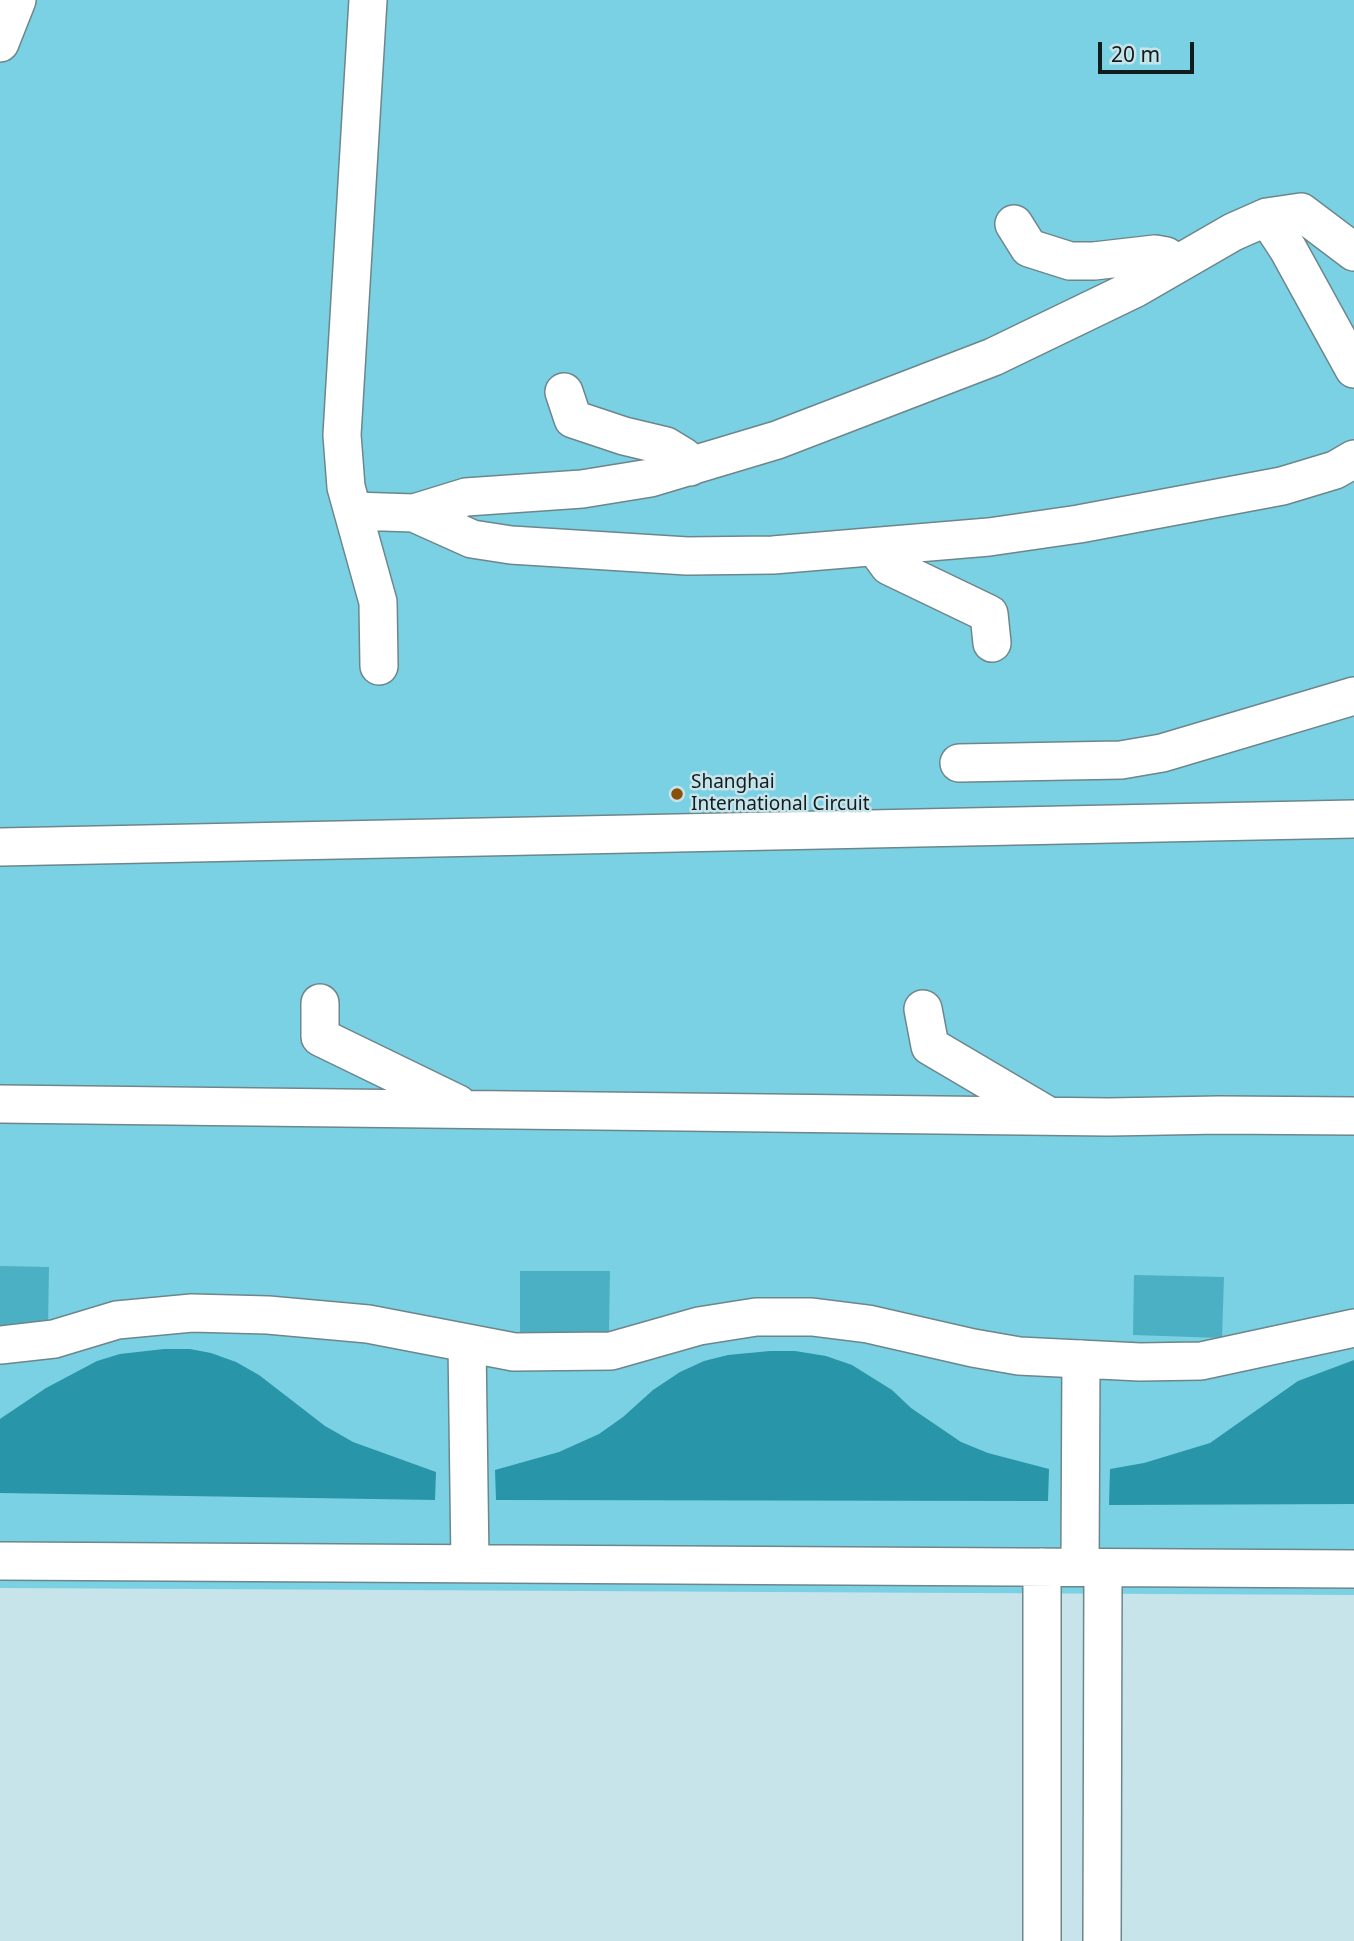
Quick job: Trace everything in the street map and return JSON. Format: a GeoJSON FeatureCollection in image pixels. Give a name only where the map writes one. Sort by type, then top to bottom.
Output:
{"type":"FeatureCollection","features":[{"type":"Feature","properties":{"kind":"street"},"geometry":{"type":"LineString","coordinates":[[0,43],[17,0]]}},
{"type":"Feature","properties":{"kind":"street"},"geometry":{"type":"LineString","coordinates":[[368,0],[342,435],[345,480],[378,602],[379,666]]}},
{"type":"Feature","properties":{"kind":"street"},"geometry":{"type":"LineString","coordinates":[[353,511],[414,513],[466,497],[582,489],[650,478],[690,467],[835,419],[993,357],[1124,293],[1233,232],[1267,217],[1301,212],[1354,252]]}},
{"type":"Feature","properties":{"kind":"street"},"geometry":{"type":"LineString","coordinates":[[1267,217],[1288,249],[1354,369]]}},
{"type":"Feature","properties":{"kind":"street"},"geometry":{"type":"LineString","coordinates":[[1014,224],[1029,248],[1070,261],[1155,254],[1166,256],[1177,264]]}},
{"type":"Feature","properties":{"kind":"street"},"geometry":{"type":"LineString","coordinates":[[564,392],[573,419],[624,436],[666,446],[684,457],[690,467]]}},
{"type":"Feature","properties":{"kind":"street"},"geometry":{"type":"LineString","coordinates":[[414,513],[472,539],[551,548],[773,555],[989,537],[1155,511],[1315,477],[1354,459]]}},
{"type":"Feature","properties":{"kind":"street"},"geometry":{"type":"LineString","coordinates":[[879,547],[889,566],[989,614],[992,643]]}},
{"type":"Feature","properties":{"kind":"street"},"geometry":{"type":"LineString","coordinates":[[959,763],[1121,760],[1162,753],[1354,696]]}},
{"type":"Feature","properties":{"kind":"street"},"geometry":{"type":"LineString","coordinates":[[0,847],[1354,819]]}},
{"type":"Feature","properties":{"kind":"street"},"geometry":{"type":"LineString","coordinates":[[320,1003],[320,1038],[468,1109]]}},
{"type":"Feature","properties":{"kind":"street"},"geometry":{"type":"LineString","coordinates":[[923,1009],[930,1046],[1050,1116]]}},
{"type":"Feature","properties":{"kind":"street"},"geometry":{"type":"LineString","coordinates":[[0,1104],[1050,1116],[1354,1116]]}},
{"type":"Feature","properties":{"kind":"street"},"geometry":{"type":"LineString","coordinates":[[0,1345],[54,1339],[117,1320],[192,1313],[268,1315],[369,1324],[514,1352],[611,1351],[699,1326],[756,1317],[812,1317],[868,1324],[973,1349],[1007,1354],[1140,1362],[1201,1361],[1354,1328]]}},
{"type":"Feature","properties":{"kind":"street"},"geometry":{"type":"LineString","coordinates":[[467,1343],[470,1563]]}},
{"type":"Feature","properties":{"kind":"street"},"geometry":{"type":"LineString","coordinates":[[1082,1359],[1092,1567],[1102,1941]]}},
{"type":"Feature","properties":{"kind":"street"},"geometry":{"type":"LineString","coordinates":[[0,1561],[1354,1569]]}},
{"type":"Feature","properties":{"kind":"street"},"geometry":{"type":"LineString","coordinates":[[1042,1567],[1042,1941]]}},
{"type":"Feature","properties":{"kind":"shaded area","name":"Shanghai International Circuit"},"geometry":{"type":"Polygon","coordinates":[[[0,0],[1354,0],[1354,1595],[0,1588],[0,0]]]}},
{"type":"Feature","properties":{"kind":"shaded area"},"geometry":{"type":"Polygon","coordinates":[[[190,1349],[236,1362],[259,1375],[325,1426],[353,1442],[436,1472],[435,1500],[0,1493],[0,1419],[46,1388],[97,1361],[120,1354],[190,1349]]]}},
{"type":"Feature","properties":{"kind":"shaded area"},"geometry":{"type":"Polygon","coordinates":[[[795,1351],[826,1356],[852,1365],[892,1390],[911,1408],[961,1442],[988,1453],[1049,1469],[1048,1501],[496,1500],[495,1470],[559,1452],[599,1434],[653,1390],[680,1372],[704,1361],[728,1355],[795,1351]]]}},
{"type":"Feature","properties":{"kind":"shaded area"},"geometry":{"type":"Polygon","coordinates":[[[1354,1360],[1354,1504],[1109,1505],[1110,1469],[1144,1463],[1210,1443],[1298,1381],[1354,1360]]]}},
{"type":"Feature","properties":{"kind":"building"},"geometry":{"type":"Polygon","coordinates":[[[0,1266],[49,1267],[48,1328],[0,1327],[0,1266]]]}},
{"type":"Feature","properties":{"kind":"building"},"geometry":{"type":"Polygon","coordinates":[[[520,1271],[610,1271],[609,1332],[520,1332],[520,1271]]]}},
{"type":"Feature","properties":{"kind":"building"},"geometry":{"type":"Polygon","coordinates":[[[1134,1275],[1224,1277],[1222,1338],[1133,1335],[1134,1275]]]}},
{"type":"Feature","properties":{"kind":"place","name":"Shanghai International Circuit"},"geometry":{"type":"Point","coordinates":[677,794]}}]}
